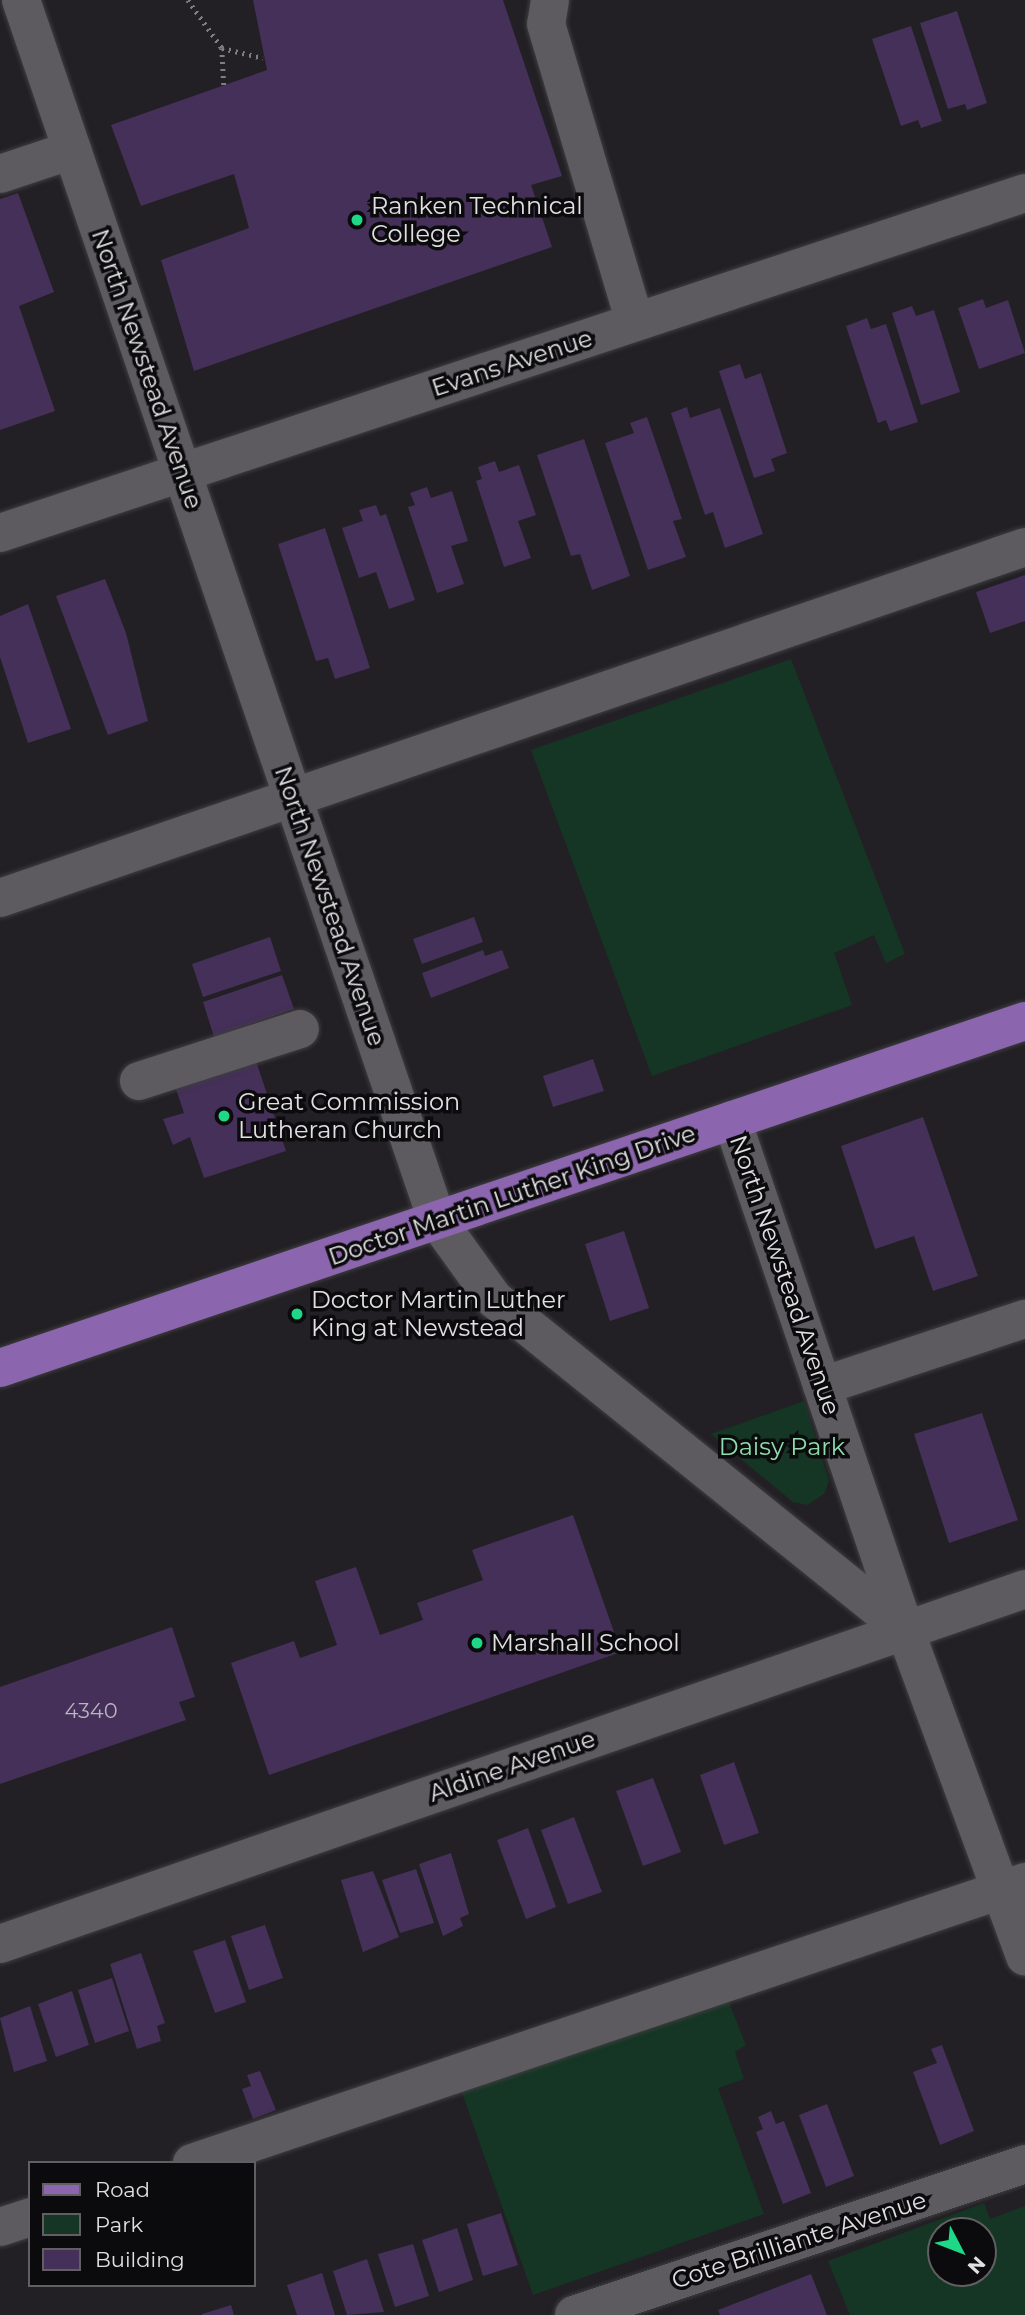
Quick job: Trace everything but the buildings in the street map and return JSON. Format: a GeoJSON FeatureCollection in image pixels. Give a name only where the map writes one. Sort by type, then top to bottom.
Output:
{"type":"FeatureCollection","features":[{"type":"Feature","properties":{"kind":"main road","name":"Doctor Martin Luther King Drive"},"geometry":{"type":"LineString","coordinates":[[0,1368],[1025,1021]]}},
{"type":"Feature","properties":{"kind":"street","name":"North Newstead Avenue"},"geometry":{"type":"LineString","coordinates":[[21,0],[437,1220],[494,1299],[905,1630]]}},
{"type":"Feature","properties":{"kind":"street"},"geometry":{"type":"LineString","coordinates":[[550,0],[546,24],[635,322]]}},
{"type":"Feature","properties":{"kind":"street"},"geometry":{"type":"LineString","coordinates":[[0,174],[72,150]]}},
{"type":"Feature","properties":{"kind":"street","name":"Evans Avenue"},"geometry":{"type":"LineString","coordinates":[[0,533],[1025,193]]}},
{"type":"Feature","properties":{"kind":"street"},"geometry":{"type":"LineString","coordinates":[[0,898],[1025,547]]}},
{"type":"Feature","properties":{"kind":"street"},"geometry":{"type":"LineString","coordinates":[[138,1081],[300,1029]]}},
{"type":"Feature","properties":{"kind":"street","name":"North Newstead Avenue"},"geometry":{"type":"LineString","coordinates":[[732,1120],[905,1630],[1014,1886],[1025,1956]]}},
{"type":"Feature","properties":{"kind":"street"},"geometry":{"type":"LineString","coordinates":[[822,1386],[1025,1319]]}},
{"type":"Feature","properties":{"kind":"street","name":"Aldine Avenue"},"geometry":{"type":"LineString","coordinates":[[0,1944],[1025,1589]]}},
{"type":"Feature","properties":{"kind":"street"},"geometry":{"type":"LineString","coordinates":[[198,2161],[1014,1886]]}},
{"type":"Feature","properties":{"kind":"street","name":"Cote Brilliante Avenue"},"geometry":{"type":"LineString","coordinates":[[573,2315],[1025,2164]]}},
{"type":"Feature","properties":{"kind":"street"},"geometry":{"type":"LineString","coordinates":[[0,2227],[28,2218]]}},
{"type":"Feature","properties":{"kind":"path"},"geometry":{"type":"LineString","coordinates":[[188,0],[222,48],[224,85]]}},
{"type":"Feature","properties":{"kind":"path"},"geometry":{"type":"LineString","coordinates":[[222,48],[263,58]]}},
{"type":"Feature","properties":{"kind":"green space"},"geometry":{"type":"Polygon","coordinates":[[[791,659],[905,954],[886,963],[874,935],[834,953],[852,1005],[652,1076],[531,750],[791,659]]]}},
{"type":"Feature","properties":{"kind":"green space","name":"Daisy Park"},"geometry":{"type":"Polygon","coordinates":[[[804,1401],[829,1481],[824,1494],[807,1505],[793,1502],[711,1434],[804,1401]]]}},
{"type":"Feature","properties":{"kind":"green space"},"geometry":{"type":"Polygon","coordinates":[[[725,1993],[746,2045],[735,2052],[744,2079],[718,2088],[764,2214],[533,2295],[458,2081],[725,1993]]]}},
{"type":"Feature","properties":{"kind":"green space"},"geometry":{"type":"Polygon","coordinates":[[[984,2203],[989,2217],[946,2217],[984,2203]]]}},
{"type":"Feature","properties":{"kind":"green space"},"geometry":{"type":"Polygon","coordinates":[[[1025,2206],[1025,2315],[850,2315],[828,2261],[927,2224],[927,2287],[997,2287],[995,2217],[1025,2206]]]}},
{"type":"Feature","properties":{"kind":"place","name":"Ranken Technical College"},"geometry":{"type":"Point","coordinates":[357,220]}},
{"type":"Feature","properties":{"kind":"place","name":"Great Commission Lutheran Church"},"geometry":{"type":"Point","coordinates":[224,1116]}},
{"type":"Feature","properties":{"kind":"place","name":"Doctor Martin Luther King at Newstead"},"geometry":{"type":"Point","coordinates":[297,1314]}},
{"type":"Feature","properties":{"kind":"place","name":"Marshall School"},"geometry":{"type":"Point","coordinates":[477,1643]}}]}
